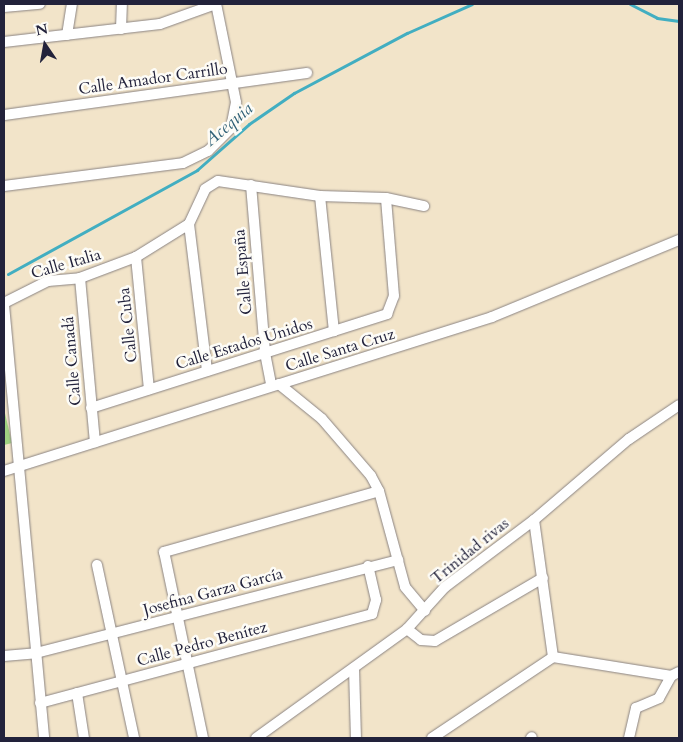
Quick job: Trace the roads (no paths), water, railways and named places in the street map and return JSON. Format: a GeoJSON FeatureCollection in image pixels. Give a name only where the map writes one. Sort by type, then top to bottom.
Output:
{"type":"FeatureCollection","features":[{"type":"Feature","properties":{"kind":"street"},"geometry":{"type":"LineString","coordinates":[[4,7],[40,4]]}},
{"type":"Feature","properties":{"kind":"street"},"geometry":{"type":"LineString","coordinates":[[67,34],[72,4]]}},
{"type":"Feature","properties":{"kind":"street"},"geometry":{"type":"LineString","coordinates":[[121,30],[122,4]]}},
{"type":"Feature","properties":{"kind":"street"},"geometry":{"type":"LineString","coordinates":[[4,42],[67,34],[121,30],[176,21],[216,4],[234,83],[235,117],[220,141],[183,164],[4,186]]}},
{"type":"Feature","properties":{"kind":"street","name":"Calle Amador Carrillo"},"geometry":{"type":"LineString","coordinates":[[4,115],[306,74]]}},
{"type":"Feature","properties":{"kind":"street"},"geometry":{"type":"LineString","coordinates":[[207,371],[189,224],[205,189],[210,184],[224,181],[320,196],[386,198],[424,206]]}},
{"type":"Feature","properties":{"kind":"street","name":"Calle España"},"geometry":{"type":"LineString","coordinates":[[251,185],[265,353],[275,385]]}},
{"type":"Feature","properties":{"kind":"street"},"geometry":{"type":"LineString","coordinates":[[320,196],[334,331]]}},
{"type":"Feature","properties":{"kind":"street","name":"Calle Estados Unidos"},"geometry":{"type":"LineString","coordinates":[[91,408],[380,318],[392,307],[394,296],[386,198]]}},
{"type":"Feature","properties":{"kind":"street","name":"Calle Italia"},"geometry":{"type":"LineString","coordinates":[[4,304],[48,281],[80,278],[136,257],[189,224]]}},
{"type":"Feature","properties":{"kind":"street","name":"Calle Santa Cruz"},"geometry":{"type":"LineString","coordinates":[[4,471],[492,317],[679,240]]}},
{"type":"Feature","properties":{"kind":"street","name":"Calle Cuba"},"geometry":{"type":"LineString","coordinates":[[136,257],[149,389]]}},
{"type":"Feature","properties":{"kind":"street","name":"Calle Canadá"},"geometry":{"type":"LineString","coordinates":[[80,278],[94,442]]}},
{"type":"Feature","properties":{"kind":"street"},"geometry":{"type":"LineString","coordinates":[[4,304],[17,466],[44,738]]}},
{"type":"Feature","properties":{"kind":"street"},"geometry":{"type":"LineString","coordinates":[[275,385],[340,437],[371,476],[378,491],[405,587],[425,611]]}},
{"type":"Feature","properties":{"kind":"street","name":"Trinidad rivas"},"geometry":{"type":"LineString","coordinates":[[256,738],[407,629],[445,588],[534,520],[588,472],[679,405]]}},
{"type":"Feature","properties":{"kind":"street"},"geometry":{"type":"LineString","coordinates":[[203,738],[186,665],[164,552],[378,491]]}},
{"type":"Feature","properties":{"kind":"street"},"geometry":{"type":"LineString","coordinates":[[534,520],[553,657]]}},
{"type":"Feature","properties":{"kind":"street","name":"Josefina Garza García"},"geometry":{"type":"LineString","coordinates":[[4,656],[36,653],[178,618],[368,566],[398,560]]}},
{"type":"Feature","properties":{"kind":"street"},"geometry":{"type":"LineString","coordinates":[[97,565],[120,681],[134,738]]}},
{"type":"Feature","properties":{"kind":"street","name":"Calle Pedro Benítez"},"geometry":{"type":"LineString","coordinates":[[40,702],[77,694],[372,614],[376,600],[368,566]]}},
{"type":"Feature","properties":{"kind":"street"},"geometry":{"type":"LineString","coordinates":[[407,629],[422,640],[435,641],[543,578]]}},
{"type":"Feature","properties":{"kind":"street"},"geometry":{"type":"LineString","coordinates":[[432,738],[553,657],[675,674],[659,698],[636,708],[629,738]]}},
{"type":"Feature","properties":{"kind":"street"},"geometry":{"type":"LineString","coordinates":[[354,668],[356,738]]}},
{"type":"Feature","properties":{"kind":"street"},"geometry":{"type":"LineString","coordinates":[[77,694],[84,738]]}},
{"type":"Feature","properties":{"kind":"waterway","name":"Acequia"},"geometry":{"type":"LineString","coordinates":[[8,274],[197,170],[249,124],[294,93],[407,33],[472,4]]}},
{"type":"Feature","properties":{"kind":"waterway","name":"Acequia"},"geometry":{"type":"LineString","coordinates":[[630,4],[657,18],[679,21]]}}]}
